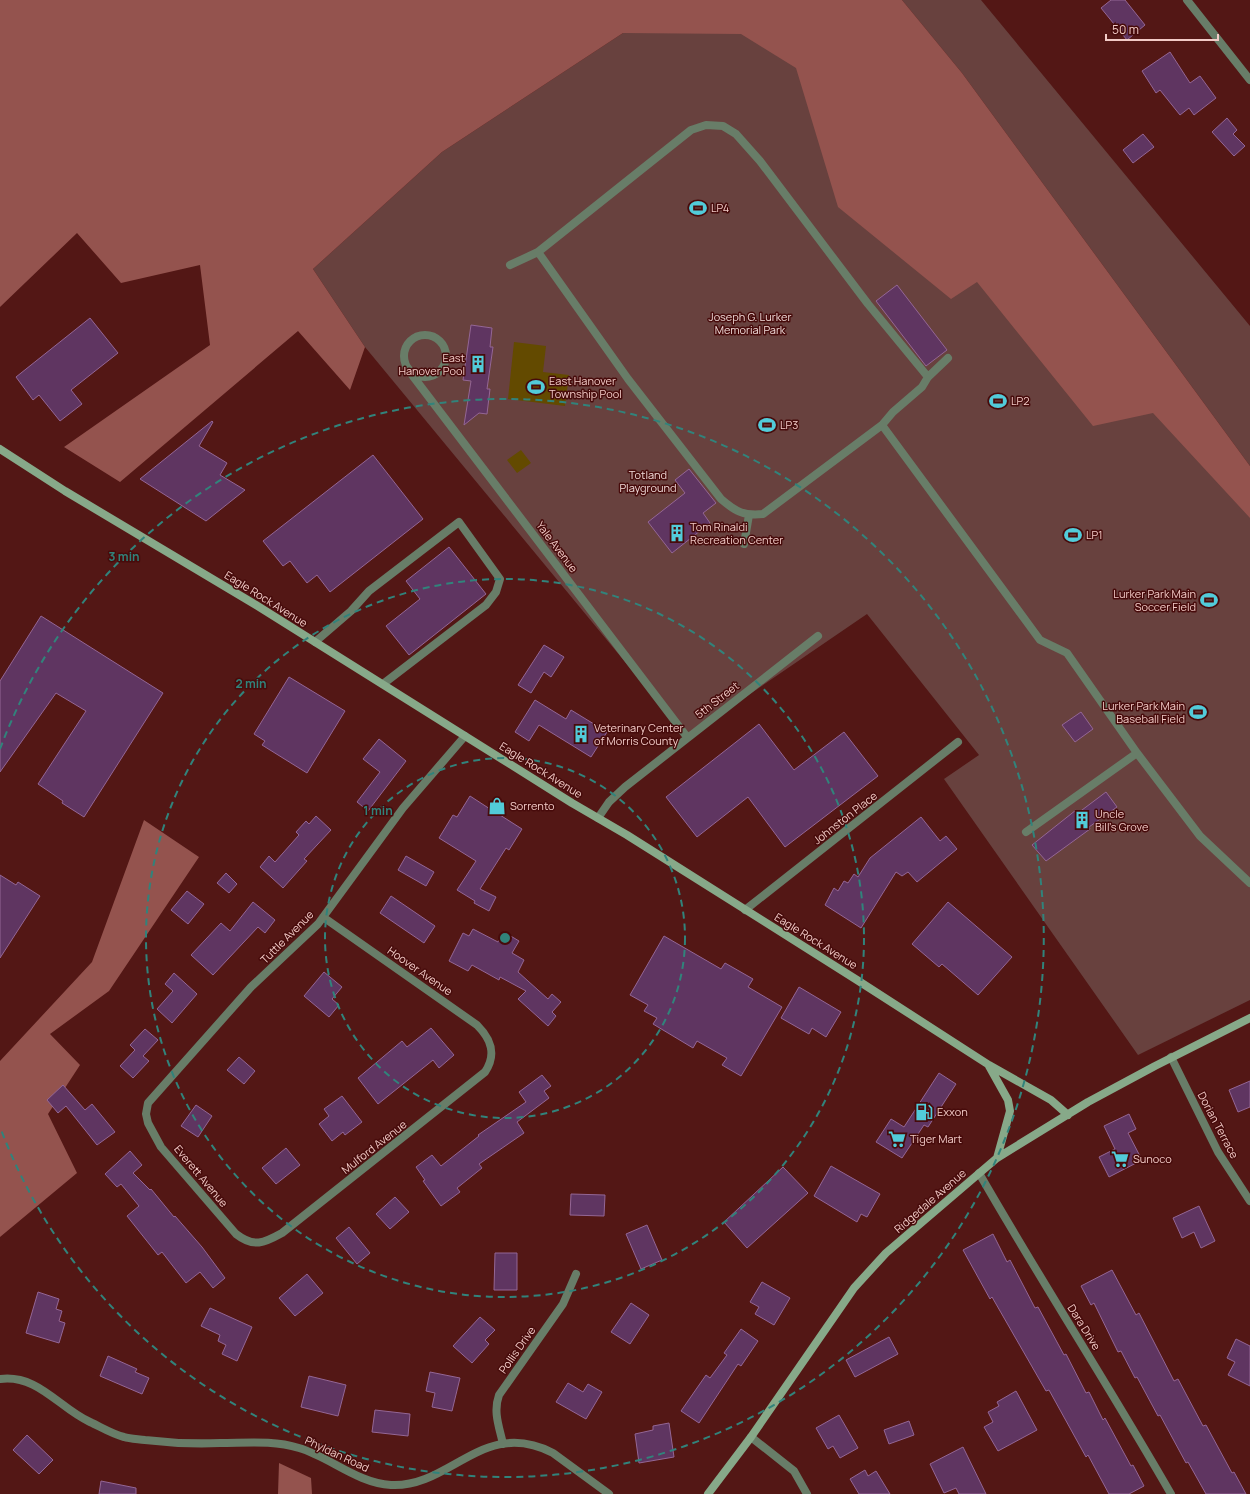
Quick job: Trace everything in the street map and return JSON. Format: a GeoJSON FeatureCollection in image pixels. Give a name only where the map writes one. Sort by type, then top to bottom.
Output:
{"type":"FeatureCollection","features":[{"type":"Feature","properties":{"kind":"main road","name":"Eagle Rock Avenue"},"geometry":{"type":"LineString","coordinates":[[0,449],[65,491],[383,684],[857,980],[989,1065],[1051,1100],[1068,1115]]}},
{"type":"Feature","properties":{"kind":"main road","name":"Ridgedale Avenue"},"geometry":{"type":"LineString","coordinates":[[708,1494],[751,1437],[854,1288],[874,1265],[998,1158],[1068,1115],[1171,1057],[1250,1018]]}},
{"type":"Feature","properties":{"kind":"main road"},"geometry":{"type":"LineString","coordinates":[[989,1065],[1008,1100],[1010,1111],[998,1158]]}},
{"type":"Feature","properties":{"kind":"street"},"geometry":{"type":"LineString","coordinates":[[1187,0],[1250,80]]}},
{"type":"Feature","properties":{"kind":"street"},"geometry":{"type":"LineString","coordinates":[[510,265],[538,252],[691,130],[706,125],[723,126],[736,134],[760,161],[868,304],[928,377]]}},
{"type":"Feature","properties":{"kind":"street"},"geometry":{"type":"LineString","coordinates":[[538,252],[628,379],[721,500],[734,510],[749,515],[764,514],[882,425],[893,412],[922,387],[928,377],[948,358]]}},
{"type":"Feature","properties":{"kind":"street","name":"Yale Avenue"},"geometry":{"type":"LineString","coordinates":[[409,371],[415,375],[429,377],[441,370],[446,357],[442,343],[431,335],[424,335],[411,340],[404,351],[405,365],[409,371],[687,737]]}},
{"type":"Feature","properties":{"kind":"street"},"geometry":{"type":"LineString","coordinates":[[882,425],[1040,640],[1067,653],[1137,753],[1200,836],[1250,883]]}},
{"type":"Feature","properties":{"kind":"street"},"geometry":{"type":"LineString","coordinates":[[744,544],[749,515]]}},
{"type":"Feature","properties":{"kind":"street"},"geometry":{"type":"LineString","coordinates":[[315,642],[351,611],[369,591],[459,522],[500,578],[496,592],[486,605],[383,684]]}},
{"type":"Feature","properties":{"kind":"street","name":"5th Street"},"geometry":{"type":"LineString","coordinates":[[598,818],[609,802],[687,737],[818,636]]}},
{"type":"Feature","properties":{"kind":"street","name":"Tuttle Avenue"},"geometry":{"type":"LineString","coordinates":[[147,1109],[148,1103],[251,987],[318,924],[394,820],[465,736]]}},
{"type":"Feature","properties":{"kind":"street","name":"Johnston Place"},"geometry":{"type":"LineString","coordinates":[[745,910],[958,742]]}},
{"type":"Feature","properties":{"kind":"street"},"geometry":{"type":"LineString","coordinates":[[1026,832],[1137,753]]}},
{"type":"Feature","properties":{"kind":"street","name":"Hoover Avenue"},"geometry":{"type":"LineString","coordinates":[[323,917],[477,1024],[486,1034],[492,1053]]}},
{"type":"Feature","properties":{"kind":"street","name":"Mulford Avenue"},"geometry":{"type":"LineString","coordinates":[[256,1243],[264,1243],[282,1233],[485,1072],[491,1064],[492,1053]]}},
{"type":"Feature","properties":{"kind":"street","name":"Dorian Terrace"},"geometry":{"type":"LineString","coordinates":[[1171,1057],[1218,1152],[1250,1201]]}},
{"type":"Feature","properties":{"kind":"street","name":"Everett Avenue"},"geometry":{"type":"LineString","coordinates":[[147,1109],[148,1124],[162,1147],[236,1234],[244,1240],[256,1243]]}},
{"type":"Feature","properties":{"kind":"street","name":"Dara Drive"},"geometry":{"type":"LineString","coordinates":[[979,1173],[1061,1311],[1118,1401],[1171,1494]]}},
{"type":"Feature","properties":{"kind":"street","name":"Pollis Drive"},"geometry":{"type":"LineString","coordinates":[[504,1444],[496,1415],[496,1404],[499,1395],[563,1304],[576,1274]]}},
{"type":"Feature","properties":{"kind":"street","name":"Phyldan Road"},"geometry":{"type":"LineString","coordinates":[[0,1379],[10,1378],[29,1382],[49,1394],[84,1419],[124,1437],[198,1444],[269,1443],[298,1448],[366,1480],[386,1485],[416,1482],[474,1453],[504,1444],[524,1443],[543,1448],[609,1494]]}},
{"type":"Feature","properties":{"kind":"street"},"geometry":{"type":"LineString","coordinates":[[751,1437],[794,1471],[807,1494]]}},
{"type":"Feature","properties":{"kind":"green space","name":"Joseph G. Lurker Memorial Park"},"geometry":{"type":"Polygon","coordinates":[[[896,0],[1250,468],[1250,1000],[1138,1055],[944,779],[979,755],[867,614],[687,737],[365,347],[313,269],[442,152],[623,33],[896,0]]]}},
{"type":"Feature","properties":{"kind":"green space"},"geometry":{"type":"Polygon","coordinates":[[[902,0],[981,0],[1250,326],[1250,466],[962,73],[902,0]]]}},
{"type":"Feature","properties":{"kind":"shaded area"},"geometry":{"type":"Polygon","coordinates":[[[0,0],[902,0],[962,73],[1250,466],[1250,518],[1153,413],[1093,426],[977,282],[951,299],[838,207],[796,68],[741,34],[623,33],[442,152],[313,269],[365,347],[350,390],[298,331],[120,482],[64,447],[210,345],[200,265],[121,283],[77,233],[0,307],[0,0]]]}},
{"type":"Feature","properties":{"kind":"shaded area"},"geometry":{"type":"Polygon","coordinates":[[[514,342],[546,346],[543,372],[569,375],[565,406],[508,399],[514,342]]]}},
{"type":"Feature","properties":{"kind":"shaded area"},"geometry":{"type":"Polygon","coordinates":[[[521,450],[531,463],[517,473],[507,460],[521,450]]]}},
{"type":"Feature","properties":{"kind":"shaded area"},"geometry":{"type":"Polygon","coordinates":[[[144,820],[199,857],[109,991],[50,1034],[80,1065],[48,1114],[77,1173],[0,1237],[0,1061],[92,962],[144,820]]]}},
{"type":"Feature","properties":{"kind":"shaded area"},"geometry":{"type":"Polygon","coordinates":[[[279,1463],[311,1478],[312,1494],[278,1494],[279,1463]]]}},
{"type":"Feature","properties":{"kind":"building"},"geometry":{"type":"Polygon","coordinates":[[[1111,0],[1125,0],[1145,25],[1127,40],[1101,8],[1111,0]]]}},
{"type":"Feature","properties":{"kind":"building"},"geometry":{"type":"Polygon","coordinates":[[[1170,52],[1190,83],[1200,76],[1216,98],[1194,115],[1189,108],[1180,115],[1160,90],[1156,93],[1142,71],[1170,52]]]}},
{"type":"Feature","properties":{"kind":"building"},"geometry":{"type":"Polygon","coordinates":[[[1227,118],[1237,130],[1233,134],[1245,146],[1234,156],[1212,132],[1227,118]]]}},
{"type":"Feature","properties":{"kind":"building"},"geometry":{"type":"Polygon","coordinates":[[[1143,134],[1154,147],[1133,163],[1123,150],[1143,134]]]}},
{"type":"Feature","properties":{"kind":"building"},"geometry":{"type":"Polygon","coordinates":[[[897,285],[947,350],[926,366],[876,301],[897,285]]]}},
{"type":"Feature","properties":{"kind":"building"},"geometry":{"type":"Polygon","coordinates":[[[90,318],[118,353],[71,390],[82,404],[60,421],[39,395],[33,400],[16,377],[90,318]]]}},
{"type":"Feature","properties":{"kind":"building","name":"East Hanover Pool"},"geometry":{"type":"Polygon","coordinates":[[[471,325],[492,328],[490,347],[493,347],[487,389],[490,389],[487,414],[479,413],[464,425],[471,381],[463,380],[471,325]]]}},
{"type":"Feature","properties":{"kind":"building"},"geometry":{"type":"Polygon","coordinates":[[[212,421],[213,422],[199,446],[227,463],[220,475],[245,490],[206,521],[140,479],[212,421]]]}},
{"type":"Feature","properties":{"kind":"building"},"geometry":{"type":"Polygon","coordinates":[[[373,455],[423,519],[330,592],[317,575],[307,583],[290,561],[283,566],[263,541],[373,455]]]}},
{"type":"Feature","properties":{"kind":"building","name":"Tom Rinaldi Recreation Center"},"geometry":{"type":"Polygon","coordinates":[[[689,469],[716,503],[703,513],[710,523],[672,553],[648,522],[685,493],[675,480],[689,469]]]}},
{"type":"Feature","properties":{"kind":"building"},"geometry":{"type":"Polygon","coordinates":[[[449,547],[486,594],[409,655],[386,626],[420,599],[406,581],[449,547]]]}},
{"type":"Feature","properties":{"kind":"building"},"geometry":{"type":"Polygon","coordinates":[[[41,616],[163,693],[84,817],[62,803],[63,801],[38,784],[86,711],[56,693],[0,772],[0,681],[41,616]]]}},
{"type":"Feature","properties":{"kind":"building"},"geometry":{"type":"Polygon","coordinates":[[[544,645],[564,657],[551,677],[544,672],[531,693],[518,685],[544,645]]]}},
{"type":"Feature","properties":{"kind":"building"},"geometry":{"type":"Polygon","coordinates":[[[289,677],[345,711],[307,773],[262,745],[265,741],[254,734],[289,677]]]}},
{"type":"Feature","properties":{"kind":"building"},"geometry":{"type":"Polygon","coordinates":[[[535,700],[566,719],[571,710],[607,732],[591,757],[539,725],[529,741],[515,732],[535,700]]]}},
{"type":"Feature","properties":{"kind":"building"},"geometry":{"type":"Polygon","coordinates":[[[1081,712],[1093,729],[1075,742],[1062,725],[1081,712]]]}},
{"type":"Feature","properties":{"kind":"building"},"geometry":{"type":"Polygon","coordinates":[[[759,724],[794,770],[844,732],[878,776],[785,847],[748,797],[697,837],[666,797],[759,724]]]}},
{"type":"Feature","properties":{"kind":"building"},"geometry":{"type":"Polygon","coordinates":[[[379,739],[406,761],[368,811],[357,802],[380,772],[363,759],[379,739]]]}},
{"type":"Feature","properties":{"kind":"building","name":"Uncle Bill's Grove"},"geometry":{"type":"Polygon","coordinates":[[[1106,792],[1117,807],[1046,861],[1032,845],[1076,810],[1078,813],[1106,792]]]}},
{"type":"Feature","properties":{"kind":"building"},"geometry":{"type":"Polygon","coordinates":[[[470,796],[490,809],[493,805],[503,811],[500,815],[522,829],[509,850],[506,848],[480,889],[496,897],[489,911],[474,903],[475,901],[457,890],[476,861],[439,838],[453,815],[457,817],[470,796]]]}},
{"type":"Feature","properties":{"kind":"building"},"geometry":{"type":"Polygon","coordinates":[[[316,816],[331,830],[304,859],[307,861],[283,888],[260,867],[269,856],[275,862],[299,835],[296,832],[306,821],[309,824],[316,816]]]}},
{"type":"Feature","properties":{"kind":"building"},"geometry":{"type":"Polygon","coordinates":[[[921,817],[940,841],[946,836],[957,849],[917,882],[908,872],[902,876],[896,872],[861,928],[825,905],[834,888],[838,891],[844,881],[848,883],[854,874],[858,877],[870,858],[921,817]]]}},
{"type":"Feature","properties":{"kind":"building"},"geometry":{"type":"Polygon","coordinates":[[[406,856],[434,872],[426,886],[398,870],[406,856]]]}},
{"type":"Feature","properties":{"kind":"building"},"geometry":{"type":"Polygon","coordinates":[[[226,873],[237,884],[229,893],[217,883],[226,873]]]}},
{"type":"Feature","properties":{"kind":"building"},"geometry":{"type":"Polygon","coordinates":[[[0,875],[16,885],[18,882],[40,896],[0,958],[0,875]]]}},
{"type":"Feature","properties":{"kind":"building"},"geometry":{"type":"Polygon","coordinates":[[[187,891],[204,904],[188,924],[171,910],[187,891]]]}},
{"type":"Feature","properties":{"kind":"building"},"geometry":{"type":"Polygon","coordinates":[[[391,896],[435,926],[424,943],[380,913],[391,896]]]}},
{"type":"Feature","properties":{"kind":"building"},"geometry":{"type":"Polygon","coordinates":[[[253,902],[275,920],[265,933],[258,927],[213,975],[191,955],[221,923],[230,931],[253,902]]]}},
{"type":"Feature","properties":{"kind":"building"},"geometry":{"type":"Polygon","coordinates":[[[948,902],[1012,957],[978,995],[942,964],[939,967],[912,944],[948,902]]]}},
{"type":"Feature","properties":{"kind":"building"},"geometry":{"type":"Polygon","coordinates":[[[473,929],[498,942],[504,932],[519,941],[512,953],[524,960],[518,972],[548,999],[552,994],[561,1002],[552,1012],[556,1016],[548,1026],[518,999],[526,991],[500,977],[499,980],[472,965],[468,971],[449,961],[463,933],[469,936],[473,929]]]}},
{"type":"Feature","properties":{"kind":"building"},"geometry":{"type":"Polygon","coordinates":[[[664,936],[721,969],[725,963],[753,979],[748,987],[782,1007],[741,1076],[722,1065],[727,1058],[697,1041],[693,1048],[653,1024],[657,1018],[644,1011],[648,1005],[630,995],[664,936]]]}},
{"type":"Feature","properties":{"kind":"building"},"geometry":{"type":"Polygon","coordinates":[[[324,972],[342,987],[332,999],[339,1005],[329,1017],[304,996],[324,972]]]}},
{"type":"Feature","properties":{"kind":"building"},"geometry":{"type":"Polygon","coordinates":[[[174,973],[197,994],[172,1023],[157,1009],[173,991],[165,984],[174,973]]]}},
{"type":"Feature","properties":{"kind":"building"},"geometry":{"type":"Polygon","coordinates":[[[799,987],[841,1012],[826,1037],[812,1028],[809,1034],[781,1018],[799,987]]]}},
{"type":"Feature","properties":{"kind":"building"},"geometry":{"type":"Polygon","coordinates":[[[431,1028],[454,1055],[439,1068],[433,1060],[378,1104],[358,1078],[402,1041],[407,1047],[431,1028]]]}},
{"type":"Feature","properties":{"kind":"building"},"geometry":{"type":"Polygon","coordinates":[[[145,1029],[158,1040],[143,1056],[149,1061],[133,1078],[120,1066],[135,1050],[130,1045],[145,1029]]]}},
{"type":"Feature","properties":{"kind":"building"},"geometry":{"type":"Polygon","coordinates":[[[239,1057],[255,1071],[244,1084],[227,1070],[239,1057]]]}},
{"type":"Feature","properties":{"kind":"building"},"geometry":{"type":"Polygon","coordinates":[[[939,1073],[956,1084],[928,1127],[924,1125],[902,1158],[876,1142],[891,1119],[904,1127],[939,1073]]]}},
{"type":"Feature","properties":{"kind":"building"},"geometry":{"type":"Polygon","coordinates":[[[542,1075],[551,1086],[544,1091],[549,1098],[517,1122],[524,1133],[479,1164],[482,1168],[457,1188],[460,1192],[441,1206],[423,1181],[425,1180],[416,1167],[432,1155],[441,1166],[479,1136],[478,1135],[526,1102],[519,1092],[542,1075]]]}},
{"type":"Feature","properties":{"kind":"building"},"geometry":{"type":"Polygon","coordinates":[[[1250,1081],[1250,1107],[1238,1112],[1229,1090],[1250,1081]]]}},
{"type":"Feature","properties":{"kind":"building"},"geometry":{"type":"Polygon","coordinates":[[[63,1085],[85,1110],[92,1104],[115,1132],[97,1145],[66,1106],[58,1113],[47,1100],[63,1085]]]}},
{"type":"Feature","properties":{"kind":"building"},"geometry":{"type":"Polygon","coordinates":[[[342,1096],[362,1122],[345,1135],[343,1132],[332,1141],[319,1124],[329,1116],[324,1109],[342,1096]]]}},
{"type":"Feature","properties":{"kind":"building"},"geometry":{"type":"Polygon","coordinates":[[[196,1105],[212,1116],[198,1137],[181,1126],[196,1105]]]}},
{"type":"Feature","properties":{"kind":"building"},"geometry":{"type":"Polygon","coordinates":[[[1129,1114],[1136,1129],[1128,1133],[1142,1160],[1109,1177],[1099,1157],[1115,1149],[1104,1126],[1129,1114]]]}},
{"type":"Feature","properties":{"kind":"building"},"geometry":{"type":"Polygon","coordinates":[[[286,1148],[300,1165],[276,1184],[262,1168],[286,1148]]]}},
{"type":"Feature","properties":{"kind":"building"},"geometry":{"type":"Polygon","coordinates":[[[130,1151],[142,1165],[133,1173],[150,1190],[151,1189],[174,1217],[175,1216],[202,1247],[225,1278],[213,1288],[200,1272],[186,1283],[162,1252],[158,1255],[127,1216],[139,1206],[121,1184],[117,1187],[105,1174],[130,1151]]]}},
{"type":"Feature","properties":{"kind":"building"},"geometry":{"type":"Polygon","coordinates":[[[831,1166],[880,1194],[867,1217],[861,1214],[857,1222],[814,1196],[831,1166]]]}},
{"type":"Feature","properties":{"kind":"building"},"geometry":{"type":"Polygon","coordinates":[[[783,1167],[808,1193],[747,1248],[724,1222],[783,1167]]]}},
{"type":"Feature","properties":{"kind":"building"},"geometry":{"type":"Polygon","coordinates":[[[571,1194],[605,1195],[604,1216],[570,1215],[571,1194]]]}},
{"type":"Feature","properties":{"kind":"building"},"geometry":{"type":"Polygon","coordinates":[[[395,1197],[409,1212],[390,1229],[376,1214],[395,1197]]]}},
{"type":"Feature","properties":{"kind":"building"},"geometry":{"type":"Polygon","coordinates":[[[1199,1206],[1215,1241],[1201,1248],[1194,1232],[1182,1238],[1173,1218],[1199,1206]]]}},
{"type":"Feature","properties":{"kind":"building"},"geometry":{"type":"Polygon","coordinates":[[[647,1225],[662,1260],[641,1269],[626,1234],[647,1225]]]}},
{"type":"Feature","properties":{"kind":"building"},"geometry":{"type":"Polygon","coordinates":[[[349,1227],[370,1253],[357,1264],[336,1238],[349,1227]]]}},
{"type":"Feature","properties":{"kind":"building"},"geometry":{"type":"Polygon","coordinates":[[[993,1234],[1007,1262],[1010,1260],[1035,1308],[1038,1307],[1064,1355],[1066,1354],[1086,1393],[1089,1392],[1103,1420],[1105,1418],[1131,1466],[1133,1465],[1144,1486],[1129,1494],[1109,1494],[1088,1455],[1086,1457],[1049,1390],[1046,1391],[992,1297],[990,1299],[963,1250],[993,1234]]]}},
{"type":"Feature","properties":{"kind":"building"},"geometry":{"type":"Polygon","coordinates":[[[495,1253],[517,1253],[517,1290],[494,1290],[495,1253]]]}},
{"type":"Feature","properties":{"kind":"building"},"geometry":{"type":"Polygon","coordinates":[[[1112,1270],[1136,1315],[1139,1313],[1174,1381],[1178,1379],[1203,1426],[1206,1425],[1232,1473],[1234,1472],[1246,1494],[1206,1494],[1188,1462],[1186,1463],[1160,1415],[1158,1416],[1137,1377],[1135,1378],[1121,1351],[1118,1352],[1094,1303],[1091,1305],[1081,1286],[1112,1270]]]}},
{"type":"Feature","properties":{"kind":"building"},"geometry":{"type":"Polygon","coordinates":[[[307,1274],[323,1293],[295,1316],[279,1298],[307,1274]]]}},
{"type":"Feature","properties":{"kind":"building"},"geometry":{"type":"Polygon","coordinates":[[[762,1282],[790,1298],[774,1325],[755,1314],[759,1307],[750,1302],[762,1282]]]}},
{"type":"Feature","properties":{"kind":"building"},"geometry":{"type":"Polygon","coordinates":[[[38,1292],[59,1299],[56,1309],[62,1311],[59,1321],[65,1323],[59,1343],[26,1333],[38,1292]]]}},
{"type":"Feature","properties":{"kind":"building"},"geometry":{"type":"Polygon","coordinates":[[[631,1303],[649,1315],[630,1344],[611,1332],[631,1303]]]}},
{"type":"Feature","properties":{"kind":"building"},"geometry":{"type":"Polygon","coordinates":[[[210,1308],[252,1327],[237,1361],[222,1354],[226,1345],[218,1341],[220,1335],[201,1326],[210,1308]]]}},
{"type":"Feature","properties":{"kind":"building"},"geometry":{"type":"Polygon","coordinates":[[[480,1317],[495,1330],[485,1340],[489,1344],[472,1363],[453,1346],[480,1317]]]}},
{"type":"Feature","properties":{"kind":"building"},"geometry":{"type":"Polygon","coordinates":[[[741,1329],[758,1341],[741,1366],[738,1364],[699,1423],[681,1411],[706,1375],[710,1378],[727,1355],[724,1353],[741,1329]]]}},
{"type":"Feature","properties":{"kind":"building"},"geometry":{"type":"Polygon","coordinates":[[[889,1337],[898,1354],[855,1377],[846,1360],[889,1337]]]}},
{"type":"Feature","properties":{"kind":"building"},"geometry":{"type":"Polygon","coordinates":[[[1236,1339],[1250,1346],[1250,1386],[1228,1375],[1235,1362],[1227,1358],[1236,1339]]]}},
{"type":"Feature","properties":{"kind":"building"},"geometry":{"type":"Polygon","coordinates":[[[108,1356],[137,1369],[135,1372],[149,1378],[142,1394],[100,1376],[108,1356]]]}},
{"type":"Feature","properties":{"kind":"building"},"geometry":{"type":"Polygon","coordinates":[[[430,1372],[460,1378],[452,1411],[432,1407],[435,1393],[426,1391],[430,1372]]]}},
{"type":"Feature","properties":{"kind":"building"},"geometry":{"type":"Polygon","coordinates":[[[309,1376],[346,1385],[338,1416],[301,1407],[309,1376]]]}},
{"type":"Feature","properties":{"kind":"building"},"geometry":{"type":"Polygon","coordinates":[[[568,1383],[583,1392],[588,1384],[602,1392],[586,1419],[556,1402],[568,1383]]]}},
{"type":"Feature","properties":{"kind":"building"},"geometry":{"type":"Polygon","coordinates":[[[1016,1391],[1037,1430],[998,1451],[984,1427],[993,1422],[988,1412],[999,1406],[997,1402],[1016,1391]]]}},
{"type":"Feature","properties":{"kind":"building"},"geometry":{"type":"Polygon","coordinates":[[[375,1410],[410,1414],[408,1436],[372,1432],[375,1410]]]}},
{"type":"Feature","properties":{"kind":"building"},"geometry":{"type":"Polygon","coordinates":[[[839,1415],[858,1448],[840,1458],[833,1446],[828,1449],[816,1428],[839,1415]]]}},
{"type":"Feature","properties":{"kind":"building"},"geometry":{"type":"Polygon","coordinates":[[[909,1421],[914,1435],[889,1444],[884,1430],[909,1421]]]}},
{"type":"Feature","properties":{"kind":"building"},"geometry":{"type":"Polygon","coordinates":[[[669,1423],[674,1457],[639,1463],[635,1434],[653,1430],[653,1426],[669,1423]]]}},
{"type":"Feature","properties":{"kind":"building"},"geometry":{"type":"Polygon","coordinates":[[[27,1435],[53,1460],[39,1474],[13,1450],[27,1435]]]}},
{"type":"Feature","properties":{"kind":"building"},"geometry":{"type":"Polygon","coordinates":[[[963,1447],[986,1494],[959,1494],[956,1488],[944,1493],[930,1464],[963,1447]]]}},
{"type":"Feature","properties":{"kind":"building"},"geometry":{"type":"Polygon","coordinates":[[[865,1470],[868,1476],[876,1471],[890,1494],[859,1494],[850,1479],[865,1470]]]}},
{"type":"Feature","properties":{"kind":"building"},"geometry":{"type":"Polygon","coordinates":[[[101,1481],[136,1488],[136,1494],[99,1494],[101,1481]]]}},
{"type":"Feature","properties":{"kind":"place","name":"LP4"},"geometry":{"type":"Point","coordinates":[698,208]}},
{"type":"Feature","properties":{"kind":"place","name":"East Hanover Pool"},"geometry":{"type":"Point","coordinates":[478,364]}},
{"type":"Feature","properties":{"kind":"place","name":"East Hanover Township Pool"},"geometry":{"type":"Point","coordinates":[536,387]}},
{"type":"Feature","properties":{"kind":"place","name":"LP2"},"geometry":{"type":"Point","coordinates":[998,401]}},
{"type":"Feature","properties":{"kind":"place","name":"LP3"},"geometry":{"type":"Point","coordinates":[767,425]}},
{"type":"Feature","properties":{"kind":"place","name":"Tom Rinaldi Recreation Center"},"geometry":{"type":"Point","coordinates":[677,533]}},
{"type":"Feature","properties":{"kind":"place","name":"LP1"},"geometry":{"type":"Point","coordinates":[1073,535]}},
{"type":"Feature","properties":{"kind":"place","name":"Lurker Park Main Soccer Field"},"geometry":{"type":"Point","coordinates":[1209,600]}},
{"type":"Feature","properties":{"kind":"place","name":"Lurker Park Main Baseball Field"},"geometry":{"type":"Point","coordinates":[1198,712]}},
{"type":"Feature","properties":{"kind":"place","name":"Veterinary Center of Morris County"},"geometry":{"type":"Point","coordinates":[581,734]}},
{"type":"Feature","properties":{"kind":"place","name":"Sorrento"},"geometry":{"type":"Point","coordinates":[497,806]}},
{"type":"Feature","properties":{"kind":"place","name":"Uncle Bill's Grove"},"geometry":{"type":"Point","coordinates":[1082,820]}},
{"type":"Feature","properties":{"kind":"place","name":"Exxon"},"geometry":{"type":"Point","coordinates":[924,1112]}},
{"type":"Feature","properties":{"kind":"place","name":"Tiger Mart"},"geometry":{"type":"Point","coordinates":[897,1139]}},
{"type":"Feature","properties":{"kind":"place","name":"Sunoco"},"geometry":{"type":"Point","coordinates":[1120,1159]}},
{"type":"Feature","properties":{"kind":"park label","name":"Totland Playground"},"geometry":{"type":"Point","coordinates":[648,481]}}]}
